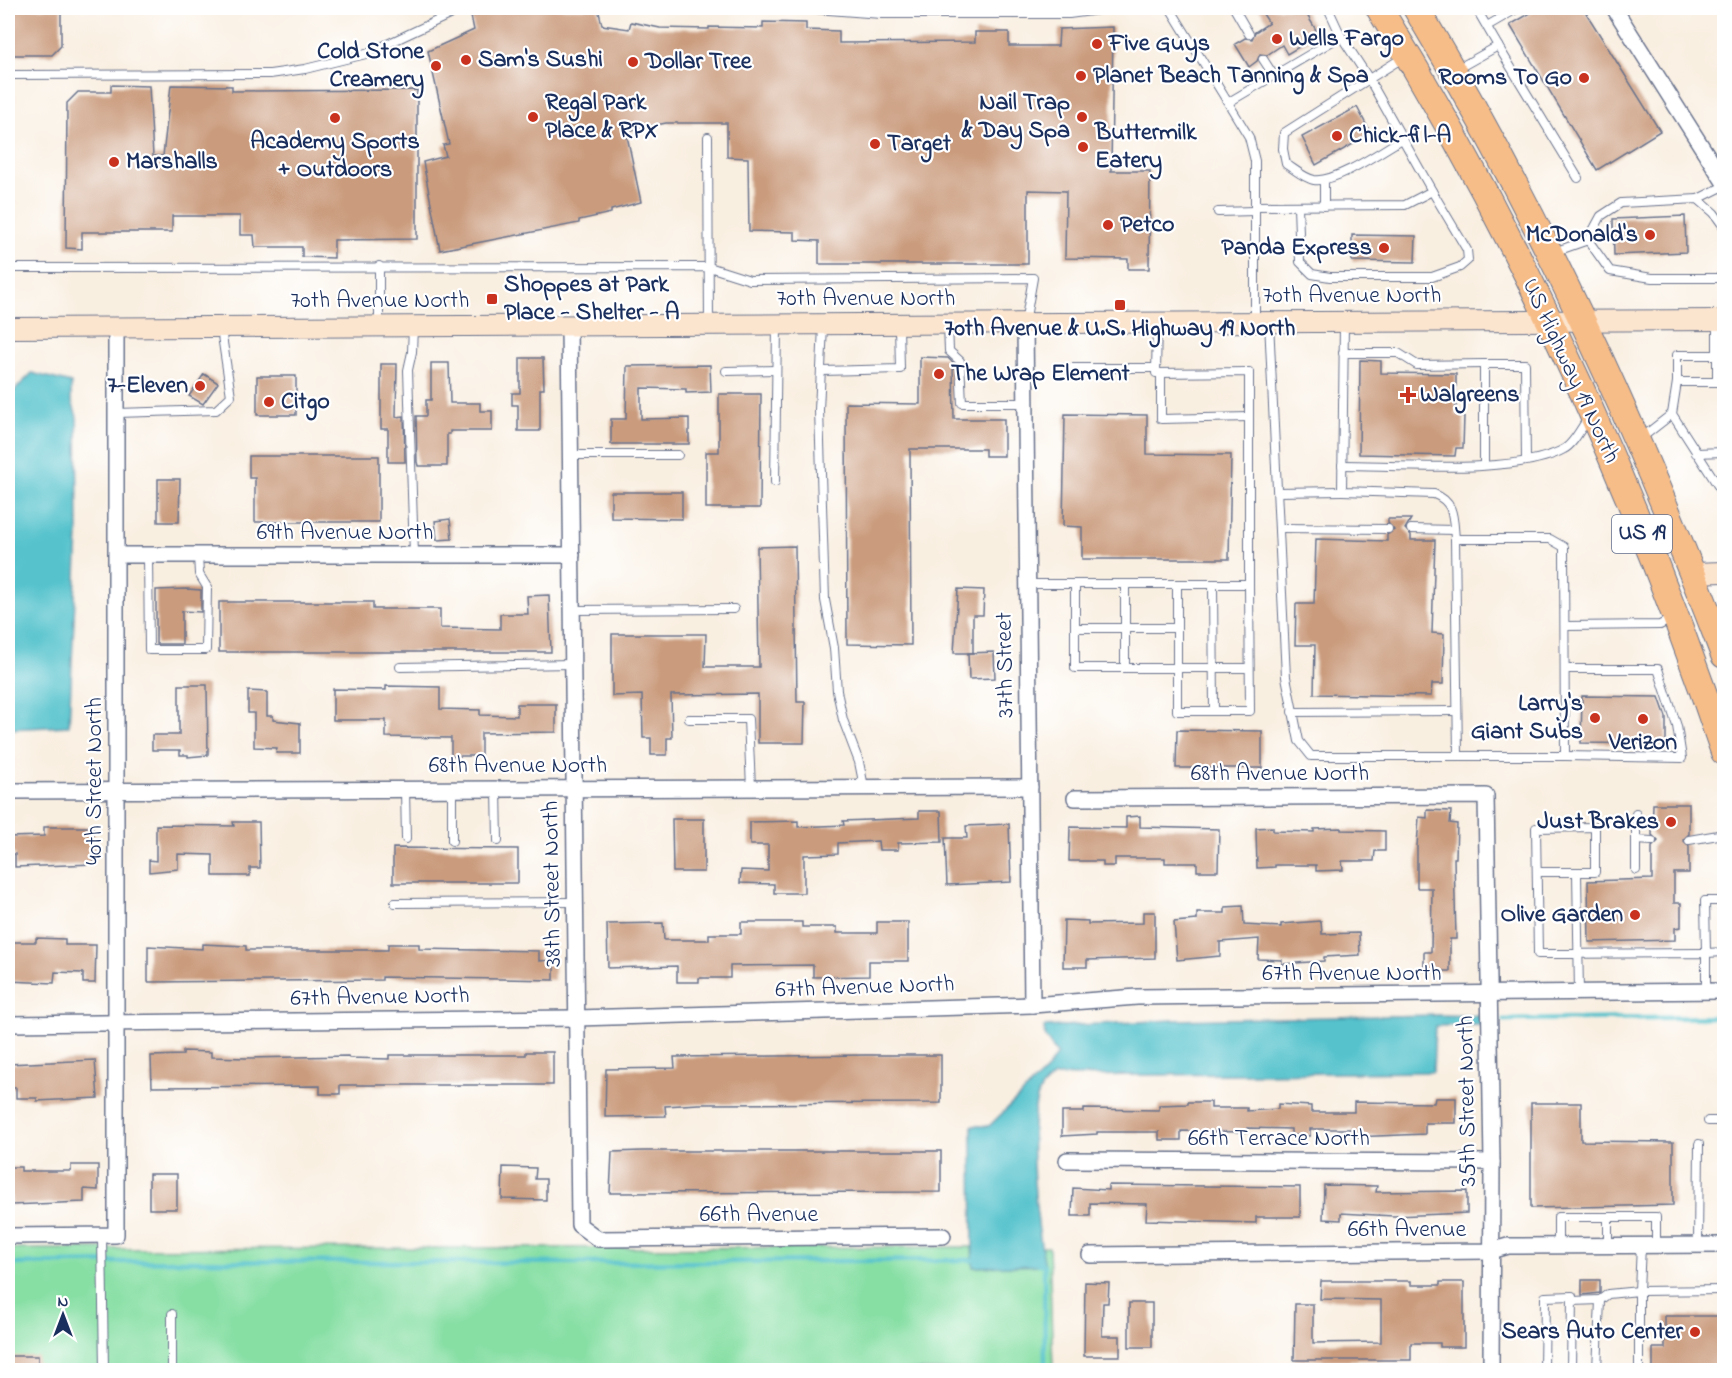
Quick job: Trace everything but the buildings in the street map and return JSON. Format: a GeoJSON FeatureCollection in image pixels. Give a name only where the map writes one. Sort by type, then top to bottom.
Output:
{"type":"FeatureCollection","features":[{"type":"Feature","properties":{"kind":"highway","name":"US Highway 19 North"},"geometry":{"type":"LineString","coordinates":[[1379,8],[1408,54],[1468,162],[1548,321],[1591,414],[1676,616],[1725,752]]}},
{"type":"Feature","properties":{"kind":"highway","name":"US Highway 19 North"},"geometry":{"type":"LineString","coordinates":[[1416,8],[1453,70],[1550,253],[1583,321],[1638,440],[1725,655]]}},
{"type":"Feature","properties":{"kind":"street"},"geometry":{"type":"LineString","coordinates":[[1614,8],[1725,184]]}},
{"type":"Feature","properties":{"kind":"street","name":"70th Avenue North"},"geometry":{"type":"LineString","coordinates":[[8,328],[1722,320]]}},
{"type":"Feature","properties":{"kind":"street","name":"37th Street"},"geometry":{"type":"LineString","coordinates":[[1025,324],[1032,1005]]}},
{"type":"Feature","properties":{"kind":"street","name":"38th Street North"},"geometry":{"type":"LineString","coordinates":[[570,326],[579,1225]]}},
{"type":"Feature","properties":{"kind":"street","name":"40th Street North"},"geometry":{"type":"LineString","coordinates":[[109,1235],[117,1023],[116,327]]}},
{"type":"Feature","properties":{"kind":"street","name":"69th Avenue North"},"geometry":{"type":"LineString","coordinates":[[118,555],[572,555]]}},
{"type":"Feature","properties":{"kind":"street"},"geometry":{"type":"LineString","coordinates":[[1693,573],[1725,572]]}},
{"type":"Feature","properties":{"kind":"street","name":"68th Avenue North"},"geometry":{"type":"LineString","coordinates":[[8,791],[1030,787]]}},
{"type":"Feature","properties":{"kind":"street","name":"68th Avenue North"},"geometry":{"type":"LineString","coordinates":[[1075,798],[1486,796]]}},
{"type":"Feature","properties":{"kind":"street","name":"35th Street North"},"geometry":{"type":"LineString","coordinates":[[1486,796],[1492,1162],[1491,1371]]}},
{"type":"Feature","properties":{"kind":"street","name":"67th Avenue North"},"geometry":{"type":"LineString","coordinates":[[8,1024],[577,1018],[1032,1005],[1137,997],[1490,996],[1725,991]]}},
{"type":"Feature","properties":{"kind":"street","name":"66th Terrace North"},"geometry":{"type":"LineString","coordinates":[[1067,1160],[1492,1162]]}},
{"type":"Feature","properties":{"kind":"street","name":"66th Avenue"},"geometry":{"type":"LineString","coordinates":[[579,1225],[598,1239],[943,1236]]}},
{"type":"Feature","properties":{"kind":"street"},"geometry":{"type":"LineString","coordinates":[[8,1236],[109,1235]]}},
{"type":"Feature","properties":{"kind":"street","name":"66th Avenue"},"geometry":{"type":"LineString","coordinates":[[1090,1255],[1491,1251],[1508,1246],[1725,1245]]}},
{"type":"Feature","properties":{"kind":"lane"},"geometry":{"type":"LineString","coordinates":[[8,75],[270,74],[293,71],[366,54],[464,8]]}},
{"type":"Feature","properties":{"kind":"lane"},"geometry":{"type":"LineString","coordinates":[[802,8],[881,14],[1069,14],[1113,8]]}},
{"type":"Feature","properties":{"kind":"lane"},"geometry":{"type":"LineString","coordinates":[[1170,8],[1229,102],[1251,145],[1255,161],[1255,209],[1262,322],[1278,492],[1286,677],[1299,741],[1311,756],[1682,758],[1677,726],[1658,669],[1565,669]]}},
{"type":"Feature","properties":{"kind":"lane"},"geometry":{"type":"LineString","coordinates":[[1234,8],[1249,34]]}},
{"type":"Feature","properties":{"kind":"lane"},"geometry":{"type":"LineString","coordinates":[[1298,206],[1300,262],[1312,274],[1330,277],[1432,277],[1460,267],[1468,260],[1467,250],[1369,79],[1341,36],[1328,8]]}},
{"type":"Feature","properties":{"kind":"lane"},"geometry":{"type":"LineString","coordinates":[[1476,8],[1578,178]]}},
{"type":"Feature","properties":{"kind":"lane"},"geometry":{"type":"LineString","coordinates":[[1487,26],[1518,8]]}},
{"type":"Feature","properties":{"kind":"lane"},"geometry":{"type":"LineString","coordinates":[[1229,102],[1341,36]]}},
{"type":"Feature","properties":{"kind":"lane"},"geometry":{"type":"LineString","coordinates":[[1453,70],[1498,46]]}},
{"type":"Feature","properties":{"kind":"lane"},"geometry":{"type":"LineString","coordinates":[[1402,139],[1353,167],[1324,180],[1313,180],[1286,164],[1283,149],[1284,133],[1408,54]]}},
{"type":"Feature","properties":{"kind":"lane"},"geometry":{"type":"LineString","coordinates":[[1263,59],[1274,76]]}},
{"type":"Feature","properties":{"kind":"lane"},"geometry":{"type":"LineString","coordinates":[[708,137],[709,326]]}},
{"type":"Feature","properties":{"kind":"lane"},"geometry":{"type":"LineString","coordinates":[[1324,180],[1324,206]]}},
{"type":"Feature","properties":{"kind":"lane"},"geometry":{"type":"LineString","coordinates":[[1550,253],[1588,240],[1601,216],[1621,203],[1698,199],[1725,184]]}},
{"type":"Feature","properties":{"kind":"lane"},"geometry":{"type":"LineString","coordinates":[[1218,212],[1298,206],[1405,206],[1432,191]]}},
{"type":"Feature","properties":{"kind":"lane"},"geometry":{"type":"LineString","coordinates":[[1698,199],[1725,227]]}},
{"type":"Feature","properties":{"kind":"lane"},"geometry":{"type":"LineString","coordinates":[[1588,240],[1610,271],[1652,278],[1724,279],[1717,355],[1717,382],[1677,382]]}},
{"type":"Feature","properties":{"kind":"lane"},"geometry":{"type":"LineString","coordinates":[[379,266],[379,326]]}},
{"type":"Feature","properties":{"kind":"lane"},"geometry":{"type":"LineString","coordinates":[[8,268],[709,267],[750,280],[1033,278],[1025,324]]}},
{"type":"Feature","properties":{"kind":"lane"},"geometry":{"type":"LineString","coordinates":[[1342,491],[1344,322]]}},
{"type":"Feature","properties":{"kind":"lane"},"geometry":{"type":"LineString","coordinates":[[1157,323],[1161,419],[1249,417]]}},
{"type":"Feature","properties":{"kind":"lane"},"geometry":{"type":"LineString","coordinates":[[948,324],[949,351],[960,361],[962,403],[1026,403]]}},
{"type":"Feature","properties":{"kind":"lane"},"geometry":{"type":"LineString","coordinates":[[775,482],[777,325]]}},
{"type":"Feature","properties":{"kind":"lane"},"geometry":{"type":"LineString","coordinates":[[823,325],[819,410],[825,600],[843,720],[859,762],[864,787]]}},
{"type":"Feature","properties":{"kind":"lane"},"geometry":{"type":"LineString","coordinates":[[822,371],[900,369],[899,325]]}},
{"type":"Feature","properties":{"kind":"lane"},"geometry":{"type":"LineString","coordinates":[[413,326],[412,352],[408,370],[414,555]]}},
{"type":"Feature","properties":{"kind":"lane"},"geometry":{"type":"LineString","coordinates":[[117,413],[216,410],[231,396],[221,327]]}},
{"type":"Feature","properties":{"kind":"lane"},"geometry":{"type":"LineString","coordinates":[[1343,353],[1398,353],[1417,365],[1525,364],[1526,461]]}},
{"type":"Feature","properties":{"kind":"lane"},"geometry":{"type":"LineString","coordinates":[[1717,355],[1677,355],[1677,382],[1672,414],[1695,453],[1725,495]]}},
{"type":"Feature","properties":{"kind":"lane"},"geometry":{"type":"LineString","coordinates":[[1484,364],[1484,465]]}},
{"type":"Feature","properties":{"kind":"lane"},"geometry":{"type":"LineString","coordinates":[[1060,368],[1249,372],[1250,711],[1177,711],[1177,584]]}},
{"type":"Feature","properties":{"kind":"lane"},"geometry":{"type":"LineString","coordinates":[[726,371],[776,370]]}},
{"type":"Feature","properties":{"kind":"lane"},"geometry":{"type":"LineString","coordinates":[[1342,465],[1484,465],[1526,461],[1567,448],[1591,414]]}},
{"type":"Feature","properties":{"kind":"lane"},"geometry":{"type":"LineString","coordinates":[[1638,440],[1672,414]]}},
{"type":"Feature","properties":{"kind":"lane"},"geometry":{"type":"LineString","coordinates":[[1695,453],[1725,452]]}},
{"type":"Feature","properties":{"kind":"lane"},"geometry":{"type":"LineString","coordinates":[[571,455],[678,455]]}},
{"type":"Feature","properties":{"kind":"lane"},"geometry":{"type":"LineString","coordinates":[[1278,492],[1342,491],[1434,494],[1445,498],[1452,508],[1455,539],[1458,756]]}},
{"type":"Feature","properties":{"kind":"lane"},"geometry":{"type":"LineString","coordinates":[[1280,528],[1388,529]]}},
{"type":"Feature","properties":{"kind":"lane"},"geometry":{"type":"LineString","coordinates":[[1411,529],[1454,530]]}},
{"type":"Feature","properties":{"kind":"lane"},"geometry":{"type":"LineString","coordinates":[[1455,539],[1550,539],[1564,547],[1565,756]]}},
{"type":"Feature","properties":{"kind":"lane"},"geometry":{"type":"LineString","coordinates":[[148,555],[148,650],[206,650],[207,586],[199,574],[198,555]]}},
{"type":"Feature","properties":{"kind":"lane"},"geometry":{"type":"LineString","coordinates":[[1075,584],[1075,668],[1250,668]]}},
{"type":"Feature","properties":{"kind":"lane"},"geometry":{"type":"LineString","coordinates":[[1125,584],[1125,668]]}},
{"type":"Feature","properties":{"kind":"lane"},"geometry":{"type":"LineString","coordinates":[[1213,584],[1214,711]]}},
{"type":"Feature","properties":{"kind":"lane"},"geometry":{"type":"LineString","coordinates":[[1028,585],[1249,584]]}},
{"type":"Feature","properties":{"kind":"lane"},"geometry":{"type":"LineString","coordinates":[[573,610],[734,609]]}},
{"type":"Feature","properties":{"kind":"lane"},"geometry":{"type":"LineString","coordinates":[[1566,626],[1660,625],[1676,616]]}},
{"type":"Feature","properties":{"kind":"lane"},"geometry":{"type":"LineString","coordinates":[[1075,628],[1177,628]]}},
{"type":"Feature","properties":{"kind":"lane"},"geometry":{"type":"LineString","coordinates":[[400,667],[573,664]]}},
{"type":"Feature","properties":{"kind":"lane"},"geometry":{"type":"LineString","coordinates":[[1292,712],[1457,711]]}},
{"type":"Feature","properties":{"kind":"lane"},"geometry":{"type":"LineString","coordinates":[[689,719],[748,719],[751,788]]}},
{"type":"Feature","properties":{"kind":"lane"},"geometry":{"type":"LineString","coordinates":[[405,789],[406,839]]}},
{"type":"Feature","properties":{"kind":"lane"},"geometry":{"type":"LineString","coordinates":[[452,789],[452,841]]}},
{"type":"Feature","properties":{"kind":"lane"},"geometry":{"type":"LineString","coordinates":[[496,789],[498,842]]}},
{"type":"Feature","properties":{"kind":"lane"},"geometry":{"type":"LineString","coordinates":[[1636,813],[1636,870]]}},
{"type":"Feature","properties":{"kind":"lane"},"geometry":{"type":"LineString","coordinates":[[1537,873],[1595,872],[1595,828],[1536,828],[1538,954],[1725,952]]}},
{"type":"Feature","properties":{"kind":"lane"},"geometry":{"type":"LineString","coordinates":[[1689,840],[1725,834]]}},
{"type":"Feature","properties":{"kind":"lane"},"geometry":{"type":"LineString","coordinates":[[1636,840],[1652,841]]}},
{"type":"Feature","properties":{"kind":"lane"},"geometry":{"type":"LineString","coordinates":[[1577,872],[1579,994]]}},
{"type":"Feature","properties":{"kind":"lane"},"geometry":{"type":"LineString","coordinates":[[1706,992],[1705,901],[1725,901]]}},
{"type":"Feature","properties":{"kind":"lane"},"geometry":{"type":"LineString","coordinates":[[395,903],[576,902]]}},
{"type":"Feature","properties":{"kind":"lane"},"geometry":{"type":"LineString","coordinates":[[1708,1121],[1725,1121]]}},
{"type":"Feature","properties":{"kind":"lane"},"geometry":{"type":"LineString","coordinates":[[1698,1245],[1699,1144]]}},
{"type":"Feature","properties":{"kind":"lane"},"geometry":{"type":"LineString","coordinates":[[1558,1246],[1558,1217],[1656,1217],[1648,1245],[1640,1291],[1639,1371]]}},
{"type":"Feature","properties":{"kind":"lane"},"geometry":{"type":"LineString","coordinates":[[1608,1217],[1608,1245]]}},
{"type":"Feature","properties":{"kind":"lane"},"geometry":{"type":"LineString","coordinates":[[104,1371],[103,1285],[109,1235]]}},
{"type":"Feature","properties":{"kind":"lane"},"geometry":{"type":"LineString","coordinates":[[1572,1301],[1600,1300],[1608,1294],[1640,1291],[1725,1290]]}},
{"type":"Feature","properties":{"kind":"lane"},"geometry":{"type":"LineString","coordinates":[[1544,1371],[1545,1297],[1572,1296],[1571,1371]]}},
{"type":"Feature","properties":{"kind":"lane"},"geometry":{"type":"LineString","coordinates":[[1597,1371],[1600,1300]]}},
{"type":"Feature","properties":{"kind":"lane"},"geometry":{"type":"LineString","coordinates":[[172,1314],[172,1371]]}},
{"type":"Feature","properties":{"kind":"green space"},"geometry":{"type":"Polygon","coordinates":[[[972,1247],[973,1267],[1044,1265],[1040,1247],[1049,1247],[1053,1370],[8,1370],[8,1249],[972,1247]]]}},
{"type":"Feature","properties":{"kind":"water"},"geometry":{"type":"Polygon","coordinates":[[[32,373],[71,383],[71,399],[77,417],[78,534],[69,726],[8,729],[8,394],[11,394],[32,373]]]}},
{"type":"Feature","properties":{"kind":"water"},"geometry":{"type":"Polygon","coordinates":[[[1482,1016],[1482,1025],[1435,1026],[1433,1072],[1054,1076],[1041,1089],[1033,1124],[1036,1203],[1045,1265],[973,1267],[972,1126],[989,1126],[1046,1071],[1057,1054],[1045,1037],[1044,1027],[1174,1020],[1482,1016]]]}},
{"type":"Feature","properties":{"kind":"waterway"},"geometry":{"type":"LineString","coordinates":[[1503,1020],[1724,1017]]}},
{"type":"Feature","properties":{"kind":"waterway"},"geometry":{"type":"LineString","coordinates":[[8,1264],[178,1261],[594,1263],[976,1260]]}},
{"type":"Feature","properties":{"kind":"waterway"},"geometry":{"type":"LineString","coordinates":[[1039,1264],[1044,1265],[1045,1370]]}},
{"type":"Feature","properties":{"kind":"place","name":"Wells Fargo"},"geometry":{"type":"Point","coordinates":[1277,39]}},
{"type":"Feature","properties":{"kind":"place","name":"Five Guys"},"geometry":{"type":"Point","coordinates":[1097,44]}},
{"type":"Feature","properties":{"kind":"place","name":"Sam's Sushi"},"geometry":{"type":"Point","coordinates":[466,60]}},
{"type":"Feature","properties":{"kind":"place","name":"Dollar Tree"},"geometry":{"type":"Point","coordinates":[633,62]}},
{"type":"Feature","properties":{"kind":"place","name":"Cold Stone Creamery"},"geometry":{"type":"Point","coordinates":[436,66]}},
{"type":"Feature","properties":{"kind":"place","name":"Planet Beach Tanning & Spa"},"geometry":{"type":"Point","coordinates":[1081,76]}},
{"type":"Feature","properties":{"kind":"place","name":"Rooms To Go"},"geometry":{"type":"Point","coordinates":[1584,78]}},
{"type":"Feature","properties":{"kind":"place","name":"Regal Park Place & RPX"},"geometry":{"type":"Point","coordinates":[533,117]}},
{"type":"Feature","properties":{"kind":"place","name":"Nail Trap & Day Spa"},"geometry":{"type":"Point","coordinates":[1082,117]}},
{"type":"Feature","properties":{"kind":"place","name":"Academy Sports + Outdoors"},"geometry":{"type":"Point","coordinates":[335,118]}},
{"type":"Feature","properties":{"kind":"place","name":"Chick-fil-A"},"geometry":{"type":"Point","coordinates":[1337,136]}},
{"type":"Feature","properties":{"kind":"place","name":"Target"},"geometry":{"type":"Point","coordinates":[875,144]}},
{"type":"Feature","properties":{"kind":"place","name":"Buttermilk Eatery"},"geometry":{"type":"Point","coordinates":[1083,147]}},
{"type":"Feature","properties":{"kind":"place","name":"Marshalls"},"geometry":{"type":"Point","coordinates":[114,162]}},
{"type":"Feature","properties":{"kind":"place","name":"Petco"},"geometry":{"type":"Point","coordinates":[1108,225]}},
{"type":"Feature","properties":{"kind":"place","name":"McDonald's"},"geometry":{"type":"Point","coordinates":[1650,235]}},
{"type":"Feature","properties":{"kind":"place","name":"Panda Express"},"geometry":{"type":"Point","coordinates":[1384,248]}},
{"type":"Feature","properties":{"kind":"place","name":"Shoppes at Park Place - Shelter - A"},"geometry":{"type":"Point","coordinates":[492,299]}},
{"type":"Feature","properties":{"kind":"place","name":"70th Avenue & U.S. Highway 19 North"},"geometry":{"type":"Point","coordinates":[1120,305]}},
{"type":"Feature","properties":{"kind":"place","name":"The Wrap Element"},"geometry":{"type":"Point","coordinates":[939,374]}},
{"type":"Feature","properties":{"kind":"place","name":"7-Eleven"},"geometry":{"type":"Point","coordinates":[200,386]}},
{"type":"Feature","properties":{"kind":"place","name":"Walgreens"},"geometry":{"type":"Point","coordinates":[1408,395]}},
{"type":"Feature","properties":{"kind":"place","name":"Citgo"},"geometry":{"type":"Point","coordinates":[269,402]}},
{"type":"Feature","properties":{"kind":"place","name":"Larry's Giant Subs"},"geometry":{"type":"Point","coordinates":[1595,718]}},
{"type":"Feature","properties":{"kind":"place","name":"Verizon"},"geometry":{"type":"Point","coordinates":[1643,719]}},
{"type":"Feature","properties":{"kind":"place","name":"Just Brakes"},"geometry":{"type":"Point","coordinates":[1671,822]}},
{"type":"Feature","properties":{"kind":"place","name":"Olive Garden"},"geometry":{"type":"Point","coordinates":[1635,915]}},
{"type":"Feature","properties":{"kind":"place","name":"Sears Auto Center"},"geometry":{"type":"Point","coordinates":[1695,1332]}}]}
